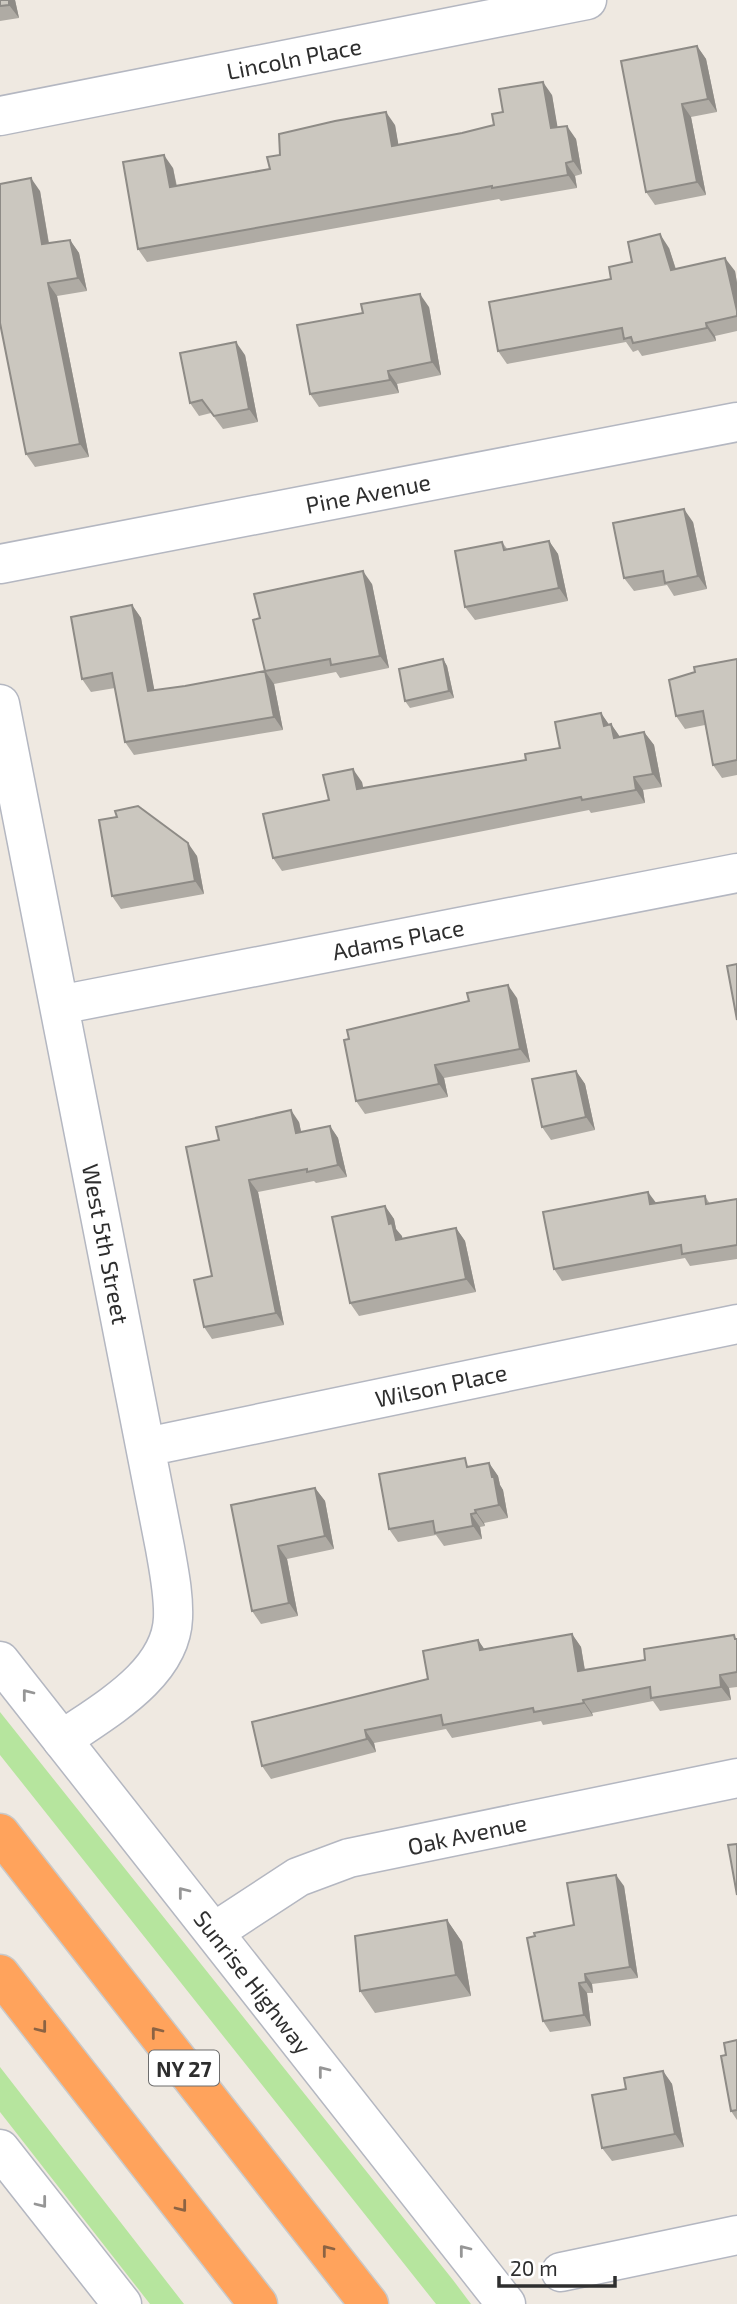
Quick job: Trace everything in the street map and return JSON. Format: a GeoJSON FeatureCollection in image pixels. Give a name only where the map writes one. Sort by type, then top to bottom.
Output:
{"type":"FeatureCollection","features":[{"type":"Feature","properties":{"kind":"highway","name":"NY 27"},"geometry":{"type":"LineString","coordinates":[[0,1833],[369,2304]]}},
{"type":"Feature","properties":{"kind":"highway"},"geometry":{"type":"LineString","coordinates":[[0,1974],[258,2304]]}},
{"type":"Feature","properties":{"kind":"street","name":"Lincoln Place"},"geometry":{"type":"LineString","coordinates":[[0,116],[587,0]]}},
{"type":"Feature","properties":{"kind":"street","name":"Pine Avenue"},"geometry":{"type":"LineString","coordinates":[[0,564],[737,422]]}},
{"type":"Feature","properties":{"kind":"street","name":"West 5th Street"},"geometry":{"type":"LineString","coordinates":[[0,704],[146,1447],[170,1577],[173,1621],[169,1640],[148,1674],[62,1740]]}},
{"type":"Feature","properties":{"kind":"street","name":"Adams Place"},"geometry":{"type":"LineString","coordinates":[[59,1004],[737,873]]}},
{"type":"Feature","properties":{"kind":"street","name":"Wilson Place"},"geometry":{"type":"LineString","coordinates":[[146,1447],[737,1324]]}},
{"type":"Feature","properties":{"kind":"street","name":"Sunrise Highway"},"geometry":{"type":"LineString","coordinates":[[0,1661],[506,2304]]}},
{"type":"Feature","properties":{"kind":"street","name":"Oak Avenue"},"geometry":{"type":"LineString","coordinates":[[214,1932],[298,1877],[349,1858],[737,1778]]}},
{"type":"Feature","properties":{"kind":"street"},"geometry":{"type":"LineString","coordinates":[[0,2149],[122,2304]]}},
{"type":"Feature","properties":{"kind":"street"},"geometry":{"type":"LineString","coordinates":[[561,2272],[737,2235]]}},
{"type":"Feature","properties":{"kind":"green space"},"geometry":{"type":"Polygon","coordinates":[[[0,1712],[471,2304],[436,2304],[0,1755],[0,1712]]]}},
{"type":"Feature","properties":{"kind":"green space"},"geometry":{"type":"Polygon","coordinates":[[[0,2067],[184,2304],[150,2304],[0,2112],[0,2067]]]}},
{"type":"Feature","properties":{"kind":"building"},"geometry":{"type":"Polygon","coordinates":[[[0,0],[9,0],[9,5],[0,6],[0,0]]]}},
{"type":"Feature","properties":{"kind":"building"},"geometry":{"type":"Polygon","coordinates":[[[697,46],[708,99],[682,104],[697,182],[646,192],[621,61],[697,46]]]}},
{"type":"Feature","properties":{"kind":"building"},"geometry":{"type":"Polygon","coordinates":[[[543,82],[551,128],[567,126],[573,161],[566,163],[568,175],[138,249],[123,162],[164,155],[170,187],[270,169],[267,157],[280,155],[279,134],[335,121],[386,112],[392,146],[462,133],[494,125],[492,114],[503,112],[499,89],[543,82]]]}},
{"type":"Feature","properties":{"kind":"building"},"geometry":{"type":"Polygon","coordinates":[[[31,178],[42,244],[70,240],[78,278],[48,283],[80,444],[26,454],[0,323],[0,184],[31,178]]]}},
{"type":"Feature","properties":{"kind":"building"},"geometry":{"type":"Polygon","coordinates":[[[660,234],[671,270],[725,258],[737,316],[706,323],[707,328],[633,343],[631,337],[624,339],[622,328],[498,351],[489,302],[611,279],[609,267],[632,262],[628,242],[660,234]]]}},
{"type":"Feature","properties":{"kind":"building"},"geometry":{"type":"Polygon","coordinates":[[[420,294],[432,362],[388,371],[390,380],[310,394],[297,325],[363,313],[361,304],[420,294]]]}},
{"type":"Feature","properties":{"kind":"building"},"geometry":{"type":"Polygon","coordinates":[[[236,342],[249,409],[214,416],[202,400],[190,403],[180,353],[236,342]]]}},
{"type":"Feature","properties":{"kind":"building"},"geometry":{"type":"Polygon","coordinates":[[[684,509],[698,576],[665,583],[663,571],[624,578],[613,523],[684,509]]]}},
{"type":"Feature","properties":{"kind":"building"},"geometry":{"type":"Polygon","coordinates":[[[549,541],[559,588],[465,607],[455,551],[502,542],[504,550],[549,541]]]}},
{"type":"Feature","properties":{"kind":"building"},"geometry":{"type":"Polygon","coordinates":[[[363,571],[380,656],[331,665],[330,659],[265,671],[253,620],[260,618],[254,594],[363,571]]]}},
{"type":"Feature","properties":{"kind":"building"},"geometry":{"type":"Polygon","coordinates":[[[132,605],[148,691],[265,671],[274,717],[125,742],[112,673],[82,679],[71,617],[132,605]]]}},
{"type":"Feature","properties":{"kind":"building"},"geometry":{"type":"Polygon","coordinates":[[[443,659],[449,691],[405,701],[399,669],[443,659]]]}},
{"type":"Feature","properties":{"kind":"building"},"geometry":{"type":"Polygon","coordinates":[[[737,659],[737,760],[713,765],[703,711],[676,716],[669,680],[695,672],[694,667],[737,659]]]}},
{"type":"Feature","properties":{"kind":"building"},"geometry":{"type":"Polygon","coordinates":[[[601,713],[604,726],[611,724],[614,738],[644,732],[653,774],[634,777],[636,790],[582,800],[581,797],[273,858],[263,814],[329,800],[323,775],[353,769],[357,789],[526,760],[525,754],[560,748],[555,722],[601,713]]]}},
{"type":"Feature","properties":{"kind":"building"},"geometry":{"type":"Polygon","coordinates":[[[138,806],[188,843],[195,881],[112,896],[99,820],[117,817],[115,811],[138,806]]]}},
{"type":"Feature","properties":{"kind":"building"},"geometry":{"type":"Polygon","coordinates":[[[737,964],[737,1020],[727,966],[737,964]]]}},
{"type":"Feature","properties":{"kind":"building"},"geometry":{"type":"Polygon","coordinates":[[[508,985],[520,1049],[435,1065],[439,1084],[356,1101],[344,1040],[349,1039],[347,1030],[469,1001],[467,993],[508,985]]]}},
{"type":"Feature","properties":{"kind":"building"},"geometry":{"type":"Polygon","coordinates":[[[576,1071],[586,1117],[542,1127],[532,1079],[576,1071]]]}},
{"type":"Feature","properties":{"kind":"building"},"geometry":{"type":"Polygon","coordinates":[[[291,1110],[296,1133],[330,1126],[338,1165],[249,1180],[276,1313],[204,1327],[194,1280],[212,1276],[186,1147],[219,1140],[216,1127],[291,1110]]]}},
{"type":"Feature","properties":{"kind":"building"},"geometry":{"type":"Polygon","coordinates":[[[648,1192],[650,1204],[705,1196],[706,1204],[737,1199],[737,1245],[682,1254],[681,1245],[554,1269],[543,1212],[648,1192]]]}},
{"type":"Feature","properties":{"kind":"building"},"geometry":{"type":"Polygon","coordinates":[[[385,1206],[396,1240],[456,1228],[466,1279],[350,1303],[332,1217],[385,1206]]]}},
{"type":"Feature","properties":{"kind":"building"},"geometry":{"type":"Polygon","coordinates":[[[465,1458],[467,1467],[489,1463],[499,1505],[475,1510],[476,1513],[471,1514],[473,1526],[435,1533],[433,1521],[389,1529],[379,1474],[465,1458]]]}},
{"type":"Feature","properties":{"kind":"building"},"geometry":{"type":"Polygon","coordinates":[[[315,1488],[325,1536],[278,1546],[289,1603],[252,1611],[231,1505],[315,1488]]]}},
{"type":"Feature","properties":{"kind":"building"},"geometry":{"type":"Polygon","coordinates":[[[572,1634],[578,1671],[645,1660],[644,1649],[734,1635],[737,1639],[737,1672],[720,1675],[721,1687],[651,1698],[650,1687],[534,1712],[533,1708],[443,1725],[441,1715],[365,1730],[367,1739],[262,1766],[252,1722],[428,1679],[423,1651],[478,1640],[480,1650],[572,1634]]]}},
{"type":"Feature","properties":{"kind":"building"},"geometry":{"type":"Polygon","coordinates":[[[737,1844],[737,1895],[728,1845],[737,1844]]]}},
{"type":"Feature","properties":{"kind":"building"},"geometry":{"type":"Polygon","coordinates":[[[616,1875],[630,1967],[585,1974],[586,1982],[579,1983],[584,2015],[543,2021],[527,1938],[535,1936],[534,1933],[574,1925],[567,1883],[616,1875]]]}},
{"type":"Feature","properties":{"kind":"building"},"geometry":{"type":"Polygon","coordinates":[[[447,1920],[456,1975],[360,1991],[355,1936],[447,1920]]]}},
{"type":"Feature","properties":{"kind":"building"},"geometry":{"type":"Polygon","coordinates":[[[737,2040],[737,2110],[731,2111],[721,2056],[726,2055],[724,2043],[737,2040]]]}},
{"type":"Feature","properties":{"kind":"building"},"geometry":{"type":"Polygon","coordinates":[[[663,2071],[675,2134],[602,2148],[592,2095],[626,2089],[624,2078],[663,2071]]]}}]}
